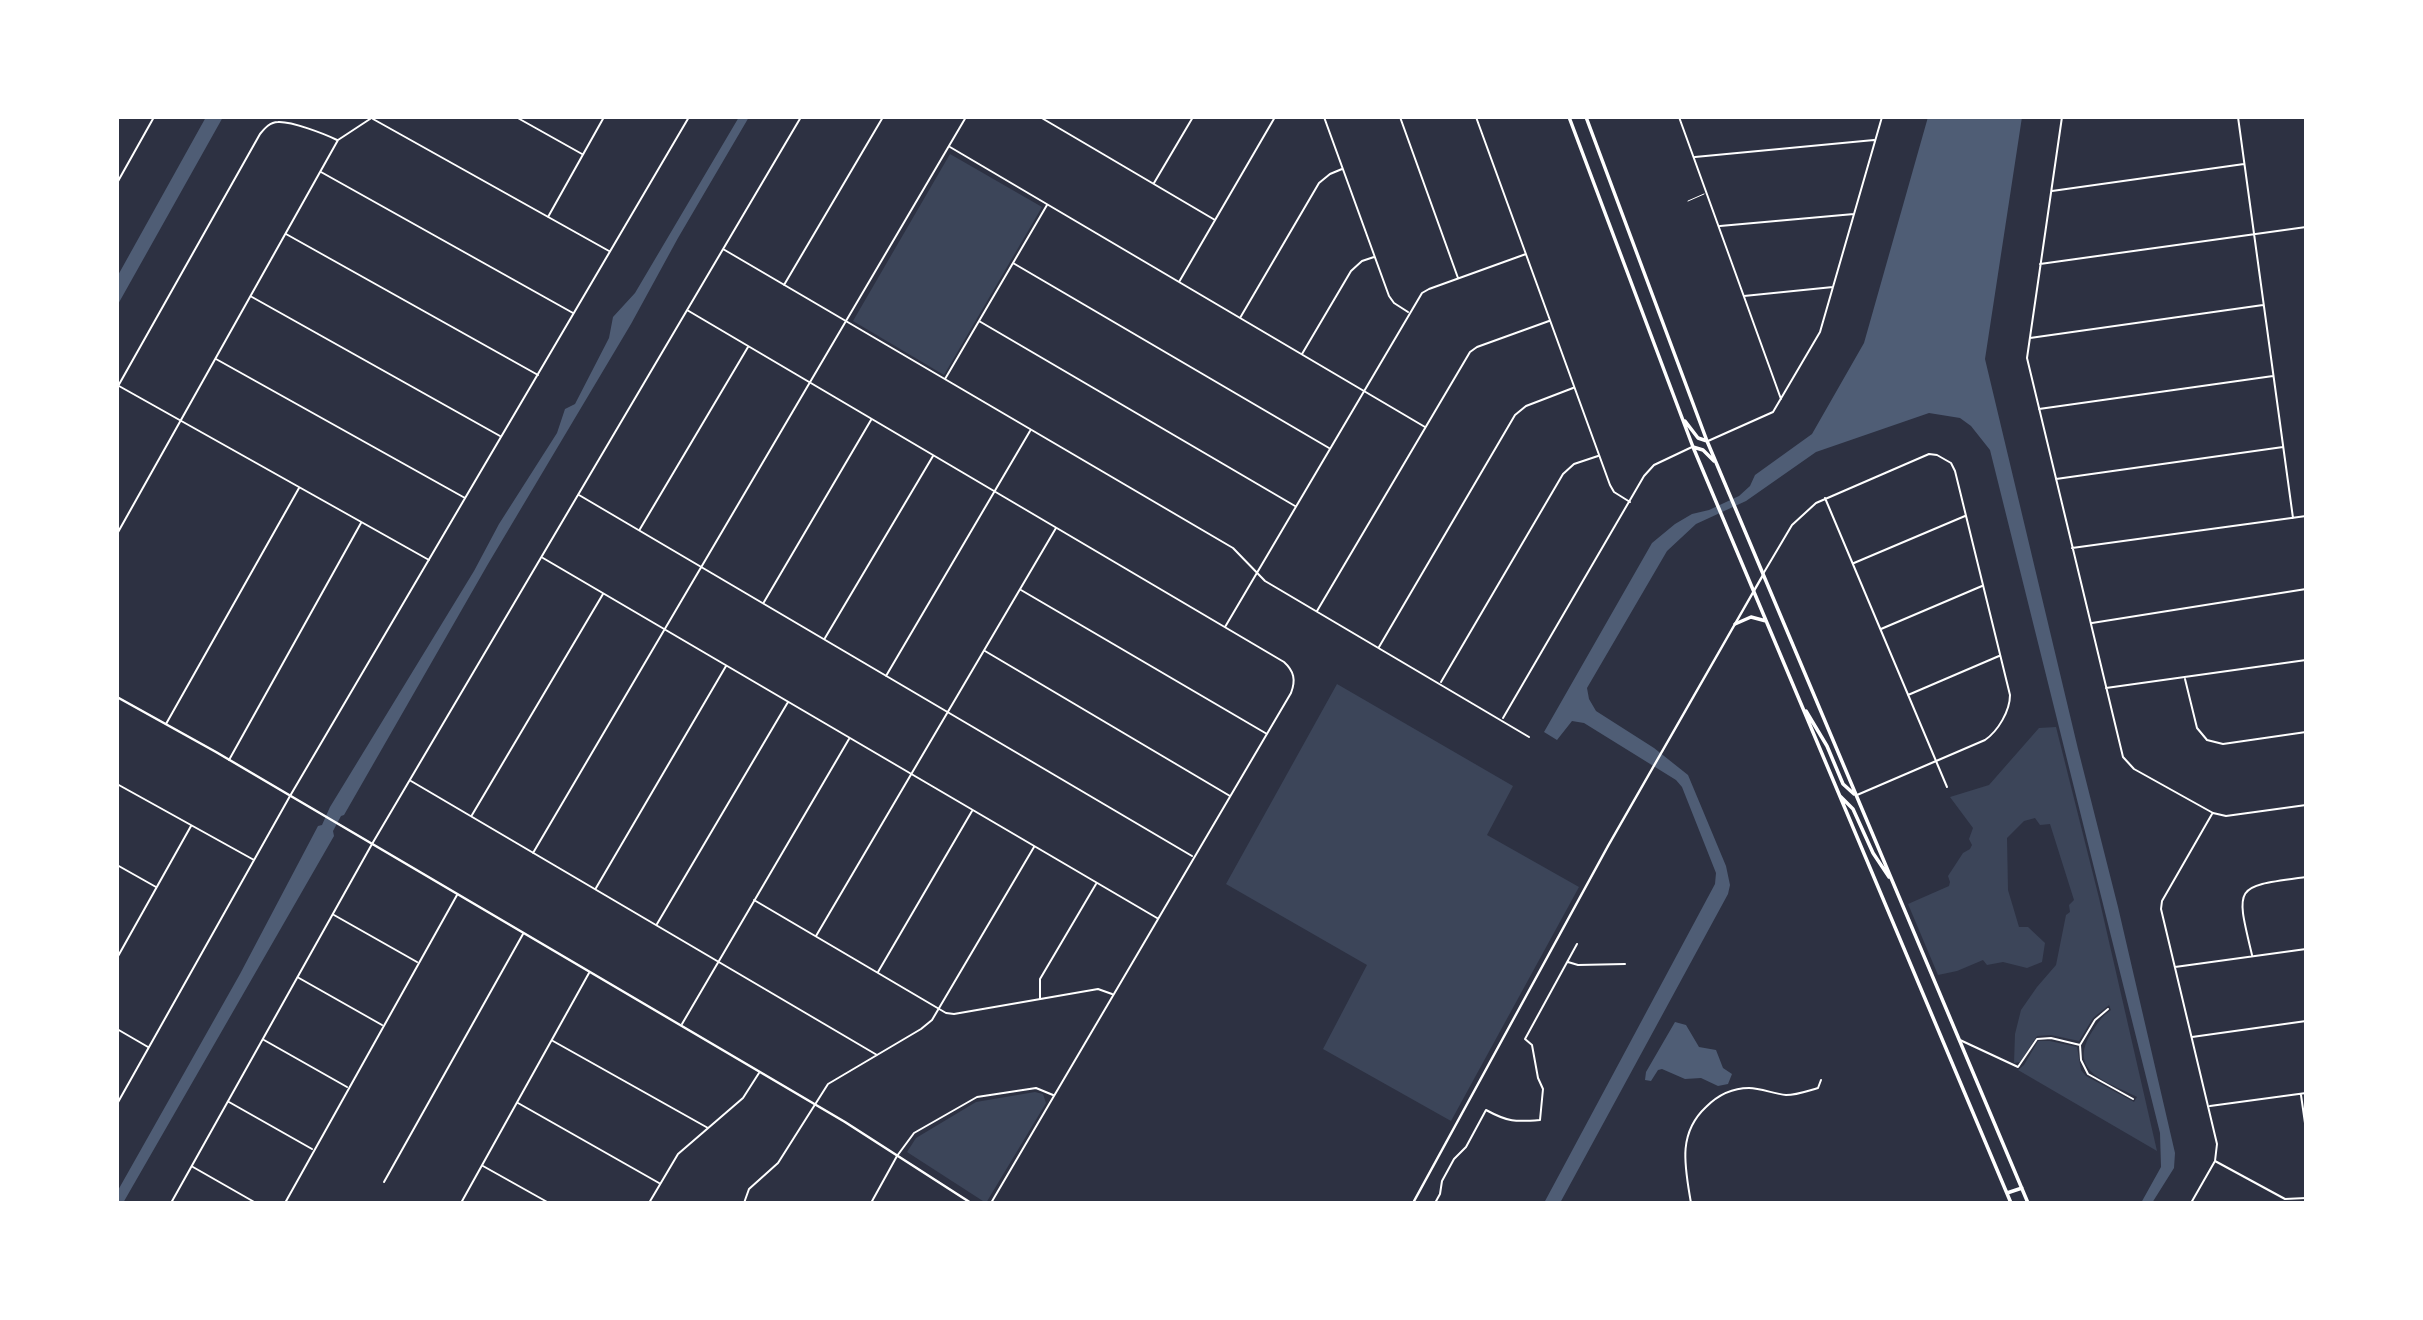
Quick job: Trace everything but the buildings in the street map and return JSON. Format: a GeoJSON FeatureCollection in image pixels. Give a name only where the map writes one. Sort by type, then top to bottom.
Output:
{"type":"FeatureCollection","features":[{"type":"Feature","properties":{"kind":"main road"},"geometry":{"type":"LineString","coordinates":[[1569,117],[1715,502],[2011,1203]]}},
{"type":"Feature","properties":{"kind":"main road"},"geometry":{"type":"LineString","coordinates":[[1586,117],[1729,496],[2028,1203]]}},
{"type":"Feature","properties":{"kind":"main road"},"geometry":{"type":"LineString","coordinates":[[1681,417],[1694,433],[1707,441]]}},
{"type":"Feature","properties":{"kind":"main road"},"geometry":{"type":"LineString","coordinates":[[1693,447],[1703,450],[1716,463]]}},
{"type":"Feature","properties":{"kind":"main road"},"geometry":{"type":"LineString","coordinates":[[1735,624],[1752,617],[1766,622]]}},
{"type":"Feature","properties":{"kind":"main road"},"geometry":{"type":"LineString","coordinates":[[1798,697],[1827,746],[1843,784],[1856,795]]}},
{"type":"Feature","properties":{"kind":"main road"},"geometry":{"type":"LineString","coordinates":[[1840,796],[1853,809],[1873,853],[1894,885]]}},
{"type":"Feature","properties":{"kind":"main road"},"geometry":{"type":"LineString","coordinates":[[2007,1193],[2022,1188]]}},
{"type":"Feature","properties":{"kind":"street"},"geometry":{"type":"LineString","coordinates":[[117,183],[154,117]]}},
{"type":"Feature","properties":{"kind":"street"},"geometry":{"type":"LineString","coordinates":[[516,117],[583,155]]}},
{"type":"Feature","properties":{"kind":"street"},"geometry":{"type":"LineString","coordinates":[[548,217],[604,117]]}},
{"type":"Feature","properties":{"kind":"street"},"geometry":{"type":"LineString","coordinates":[[117,1104],[290,796],[689,117]]}},
{"type":"Feature","properties":{"kind":"street"},"geometry":{"type":"LineString","coordinates":[[171,1203],[372,844],[801,117]]}},
{"type":"Feature","properties":{"kind":"street"},"geometry":{"type":"LineString","coordinates":[[784,285],[883,117]]}},
{"type":"Feature","properties":{"kind":"street"},"geometry":{"type":"LineString","coordinates":[[533,853],[966,117]]}},
{"type":"Feature","properties":{"kind":"street"},"geometry":{"type":"LineString","coordinates":[[1040,117],[1215,220]]}},
{"type":"Feature","properties":{"kind":"street"},"geometry":{"type":"LineString","coordinates":[[1153,184],[1193,117]]}},
{"type":"Feature","properties":{"kind":"street"},"geometry":{"type":"LineString","coordinates":[[1179,282],[1275,117]]}},
{"type":"Feature","properties":{"kind":"street"},"geometry":{"type":"LineString","coordinates":[[1324,117],[1389,296],[1409,313]]}},
{"type":"Feature","properties":{"kind":"street"},"geometry":{"type":"LineString","coordinates":[[1400,117],[1458,278]]}},
{"type":"Feature","properties":{"kind":"street"},"geometry":{"type":"LineString","coordinates":[[1476,117],[1610,485],[1614,492],[1630,502]]}},
{"type":"Feature","properties":{"kind":"street"},"geometry":{"type":"LineString","coordinates":[[1679,117],[1781,400]]}},
{"type":"Feature","properties":{"kind":"street"},"geometry":{"type":"LineString","coordinates":[[1707,441],[1766,416],[1781,400],[1820,332],[1882,117]]}},
{"type":"Feature","properties":{"kind":"street"},"geometry":{"type":"LineString","coordinates":[[2062,117],[2027,358],[2123,757],[2127,764],[2213,813],[2226,816],[2306,804]]}},
{"type":"Feature","properties":{"kind":"street"},"geometry":{"type":"LineString","coordinates":[[2238,117],[2293,518]]}},
{"type":"Feature","properties":{"kind":"street"},"geometry":{"type":"LineString","coordinates":[[117,534],[338,140],[373,118],[610,252]]}},
{"type":"Feature","properties":{"kind":"street"},"geometry":{"type":"LineString","coordinates":[[338,140],[324,133],[278,122],[267,126],[260,134],[118,387],[429,560]]}},
{"type":"Feature","properties":{"kind":"street"},"geometry":{"type":"LineString","coordinates":[[1693,157],[1875,140]]}},
{"type":"Feature","properties":{"kind":"street"},"geometry":{"type":"LineString","coordinates":[[949,146],[1425,427]]}},
{"type":"Feature","properties":{"kind":"street"},"geometry":{"type":"LineString","coordinates":[[2051,191],[2245,164]]}},
{"type":"Feature","properties":{"kind":"street"},"geometry":{"type":"LineString","coordinates":[[1240,318],[1320,183],[1330,174],[1343,169]]}},
{"type":"Feature","properties":{"kind":"street"},"geometry":{"type":"LineString","coordinates":[[321,172],[574,314]]}},
{"type":"Feature","properties":{"kind":"street"},"geometry":{"type":"LineString","coordinates":[[945,379],[1047,204]]}},
{"type":"Feature","properties":{"kind":"street"},"geometry":{"type":"LineString","coordinates":[[1718,226],[1855,214]]}},
{"type":"Feature","properties":{"kind":"street"},"geometry":{"type":"LineString","coordinates":[[2040,264],[2306,228]]}},
{"type":"Feature","properties":{"kind":"street"},"geometry":{"type":"LineString","coordinates":[[285,234],[538,375]]}},
{"type":"Feature","properties":{"kind":"street"},"geometry":{"type":"LineString","coordinates":[[723,248],[1233,548],[1265,582],[1529,737]]}},
{"type":"Feature","properties":{"kind":"street"},"geometry":{"type":"LineString","coordinates":[[1225,627],[1422,293],[1526,254]]}},
{"type":"Feature","properties":{"kind":"street"},"geometry":{"type":"LineString","coordinates":[[1302,354],[1351,271],[1362,261],[1375,256]]}},
{"type":"Feature","properties":{"kind":"street"},"geometry":{"type":"LineString","coordinates":[[1013,263],[1329,449]]}},
{"type":"Feature","properties":{"kind":"street"},"geometry":{"type":"LineString","coordinates":[[1744,296],[1834,287]]}},
{"type":"Feature","properties":{"kind":"street"},"geometry":{"type":"LineString","coordinates":[[251,296],[502,437]]}},
{"type":"Feature","properties":{"kind":"street"},"geometry":{"type":"LineString","coordinates":[[2029,338],[2264,305]]}},
{"type":"Feature","properties":{"kind":"street"},"geometry":{"type":"LineString","coordinates":[[687,310],[1284,662],[1293,675],[1291,693],[991,1203]]}},
{"type":"Feature","properties":{"kind":"street"},"geometry":{"type":"LineString","coordinates":[[979,321],[1295,507]]}},
{"type":"Feature","properties":{"kind":"street"},"geometry":{"type":"LineString","coordinates":[[1317,612],[1470,352],[1477,347],[1550,321]]}},
{"type":"Feature","properties":{"kind":"street"},"geometry":{"type":"LineString","coordinates":[[639,531],[748,346]]}},
{"type":"Feature","properties":{"kind":"street"},"geometry":{"type":"LineString","coordinates":[[216,359],[465,498]]}},
{"type":"Feature","properties":{"kind":"street"},"geometry":{"type":"LineString","coordinates":[[2038,409],[2274,376]]}},
{"type":"Feature","properties":{"kind":"street"},"geometry":{"type":"LineString","coordinates":[[1378,648],[1515,415],[1526,406],[1574,388]]}},
{"type":"Feature","properties":{"kind":"street"},"geometry":{"type":"LineString","coordinates":[[763,604],[872,419]]}},
{"type":"Feature","properties":{"kind":"street"},"geometry":{"type":"LineString","coordinates":[[886,676],[1031,430]]}},
{"type":"Feature","properties":{"kind":"street"},"geometry":{"type":"LineString","coordinates":[[1502,720],[1654,465],[1693,447]]}},
{"type":"Feature","properties":{"kind":"street"},"geometry":{"type":"LineString","coordinates":[[2055,479],[2284,447]]}},
{"type":"Feature","properties":{"kind":"street"},"geometry":{"type":"LineString","coordinates":[[1413,1203],[1652,768],[1792,525],[1825,497],[1923,456],[1937,454],[1945,458],[1955,471],[2010,704],[1992,736],[1856,795]]}},
{"type":"Feature","properties":{"kind":"street"},"geometry":{"type":"LineString","coordinates":[[824,640],[933,455]]}},
{"type":"Feature","properties":{"kind":"street"},"geometry":{"type":"LineString","coordinates":[[1440,684],[1563,474],[1574,464],[1599,455]]}},
{"type":"Feature","properties":{"kind":"street"},"geometry":{"type":"LineString","coordinates":[[166,724],[299,487]]}},
{"type":"Feature","properties":{"kind":"street"},"geometry":{"type":"LineString","coordinates":[[578,495],[1194,857]]}},
{"type":"Feature","properties":{"kind":"street"},"geometry":{"type":"LineString","coordinates":[[1825,497],[1947,787]]}},
{"type":"Feature","properties":{"kind":"street"},"geometry":{"type":"LineString","coordinates":[[1853,563],[1966,515]]}},
{"type":"Feature","properties":{"kind":"street"},"geometry":{"type":"LineString","coordinates":[[2072,548],[2306,516]]}},
{"type":"Feature","properties":{"kind":"street"},"geometry":{"type":"LineString","coordinates":[[229,760],[362,522]]}},
{"type":"Feature","properties":{"kind":"street"},"geometry":{"type":"LineString","coordinates":[[816,936],[1056,528]]}},
{"type":"Feature","properties":{"kind":"street"},"geometry":{"type":"LineString","coordinates":[[542,556],[1158,919]]}},
{"type":"Feature","properties":{"kind":"street"},"geometry":{"type":"LineString","coordinates":[[1881,629],[1983,586]]}},
{"type":"Feature","properties":{"kind":"street"},"geometry":{"type":"LineString","coordinates":[[1020,589],[1267,734]]}},
{"type":"Feature","properties":{"kind":"street"},"geometry":{"type":"LineString","coordinates":[[2090,623],[2306,589]]}},
{"type":"Feature","properties":{"kind":"street"},"geometry":{"type":"LineString","coordinates":[[471,817],[603,593]]}},
{"type":"Feature","properties":{"kind":"street"},"geometry":{"type":"LineString","coordinates":[[984,651],[1230,796]]}},
{"type":"Feature","properties":{"kind":"street"},"geometry":{"type":"LineString","coordinates":[[1908,695],[2000,656]]}},
{"type":"Feature","properties":{"kind":"street"},"geometry":{"type":"LineString","coordinates":[[2106,688],[2306,660]]}},
{"type":"Feature","properties":{"kind":"street"},"geometry":{"type":"LineString","coordinates":[[595,889],[726,665]]}},
{"type":"Feature","properties":{"kind":"street"},"geometry":{"type":"LineString","coordinates":[[2184,677],[2197,727],[2207,740],[2223,744],[2306,732]]}},
{"type":"Feature","properties":{"kind":"street"},"geometry":{"type":"LineString","coordinates":[[117,697],[681,1025],[814,1104],[971,1203]]}},
{"type":"Feature","properties":{"kind":"street"},"geometry":{"type":"LineString","coordinates":[[656,925],[788,701]]}},
{"type":"Feature","properties":{"kind":"street"},"geometry":{"type":"LineString","coordinates":[[681,1025],[850,738]]}},
{"type":"Feature","properties":{"kind":"street"},"geometry":{"type":"LineString","coordinates":[[410,780],[877,1055]]}},
{"type":"Feature","properties":{"kind":"street"},"geometry":{"type":"LineString","coordinates":[[117,783],[254,860]]}},
{"type":"Feature","properties":{"kind":"street"},"geometry":{"type":"LineString","coordinates":[[878,973],[973,810]]}},
{"type":"Feature","properties":{"kind":"street"},"geometry":{"type":"LineString","coordinates":[[2191,1203],[2214,1161],[2217,1144],[2161,915],[2162,901],[2213,813]]}},
{"type":"Feature","properties":{"kind":"street"},"geometry":{"type":"LineString","coordinates":[[117,958],[192,825]]}},
{"type":"Feature","properties":{"kind":"street"},"geometry":{"type":"LineString","coordinates":[[744,1203],[749,1189],[778,1163],[828,1084],[927,1025],[1035,846]]}},
{"type":"Feature","properties":{"kind":"street"},"geometry":{"type":"LineString","coordinates":[[117,866],[157,888]]}},
{"type":"Feature","properties":{"kind":"street"},"geometry":{"type":"LineString","coordinates":[[2252,956],[2241,906],[2247,890],[2261,883],[2306,877]]}},
{"type":"Feature","properties":{"kind":"street"},"geometry":{"type":"LineString","coordinates":[[1040,999],[1040,979],[1096,883]]}},
{"type":"Feature","properties":{"kind":"street"},"geometry":{"type":"LineString","coordinates":[[285,1203],[458,894]]}},
{"type":"Feature","properties":{"kind":"street"},"geometry":{"type":"LineString","coordinates":[[754,900],[939,1009],[954,1014],[1098,989],[1113,995]]}},
{"type":"Feature","properties":{"kind":"street"},"geometry":{"type":"LineString","coordinates":[[333,915],[419,963]]}},
{"type":"Feature","properties":{"kind":"street"},"geometry":{"type":"LineString","coordinates":[[384,1182],[524,933]]}},
{"type":"Feature","properties":{"kind":"street"},"geometry":{"type":"LineString","coordinates":[[1435,1203],[1442,1181],[1454,1159],[1466,1147],[1486,1110],[1514,1122],[1540,1120],[1543,1089],[1538,1078],[1532,1045],[1525,1039],[1577,944]]}},
{"type":"Feature","properties":{"kind":"street"},"geometry":{"type":"LineString","coordinates":[[117,947],[122,950]]}},
{"type":"Feature","properties":{"kind":"street"},"geometry":{"type":"LineString","coordinates":[[2174,967],[2306,949]]}},
{"type":"Feature","properties":{"kind":"street"},"geometry":{"type":"LineString","coordinates":[[1567,962],[1578,965],[1625,964]]}},
{"type":"Feature","properties":{"kind":"street"},"geometry":{"type":"LineString","coordinates":[[461,1203],[590,972]]}},
{"type":"Feature","properties":{"kind":"street"},"geometry":{"type":"LineString","coordinates":[[298,977],[384,1026]]}},
{"type":"Feature","properties":{"kind":"street"},"geometry":{"type":"LineString","coordinates":[[2108,1009],[2095,1020],[2080,1045],[2081,1060],[2088,1074],[2133,1099]]}},
{"type":"Feature","properties":{"kind":"street"},"geometry":{"type":"LineString","coordinates":[[2191,1037],[2306,1021]]}},
{"type":"Feature","properties":{"kind":"street"},"geometry":{"type":"LineString","coordinates":[[117,1029],[149,1047]]}},
{"type":"Feature","properties":{"kind":"street"},"geometry":{"type":"LineString","coordinates":[[1960,1040],[2018,1067],[2037,1039],[2051,1038],[2080,1045]]}},
{"type":"Feature","properties":{"kind":"street"},"geometry":{"type":"LineString","coordinates":[[263,1040],[349,1088]]}},
{"type":"Feature","properties":{"kind":"street"},"geometry":{"type":"LineString","coordinates":[[552,1040],[708,1128]]}},
{"type":"Feature","properties":{"kind":"street"},"geometry":{"type":"LineString","coordinates":[[649,1203],[678,1154],[743,1098],[760,1072]]}},
{"type":"Feature","properties":{"kind":"street"},"geometry":{"type":"LineString","coordinates":[[1691,1203],[1685,1142],[1696,1116],[1709,1104],[1733,1090],[1753,1088],[1794,1094],[1818,1088],[1821,1080]]}},
{"type":"Feature","properties":{"kind":"street"},"geometry":{"type":"LineString","coordinates":[[871,1203],[897,1156],[914,1133],[977,1097],[1036,1088],[1054,1096]]}},
{"type":"Feature","properties":{"kind":"street"},"geometry":{"type":"LineString","coordinates":[[2208,1107],[2306,1093]]}},
{"type":"Feature","properties":{"kind":"street"},"geometry":{"type":"LineString","coordinates":[[2301,1094],[2306,1130]]}},
{"type":"Feature","properties":{"kind":"street"},"geometry":{"type":"LineString","coordinates":[[228,1102],[314,1150]]}},
{"type":"Feature","properties":{"kind":"street"},"geometry":{"type":"LineString","coordinates":[[517,1103],[660,1183]]}},
{"type":"Feature","properties":{"kind":"street"},"geometry":{"type":"LineString","coordinates":[[2214,1161],[2285,1199],[2306,1198]]}},
{"type":"Feature","properties":{"kind":"street"},"geometry":{"type":"LineString","coordinates":[[482,1165],[549,1203]]}},
{"type":"Feature","properties":{"kind":"street"},"geometry":{"type":"LineString","coordinates":[[192,1166],[256,1203]]}},
{"type":"Feature","properties":{"kind":"street"},"geometry":{"type":"LineString","coordinates":[[959,1203],[962,1197]]}},
{"type":"Feature","properties":{"kind":"lane"},"geometry":{"type":"LineString","coordinates":[[1688,201],[1707,193]]}},
{"type":"Feature","properties":{"kind":"shaded area"},"geometry":{"type":"Polygon","coordinates":[[[206,117],[223,117],[117,306],[117,277],[206,117]]]}},
{"type":"Feature","properties":{"kind":"shaded area"},"geometry":{"type":"Polygon","coordinates":[[[739,117],[749,117],[631,324],[341,816],[333,831],[334,836],[123,1203],[117,1203],[117,1192],[240,974],[318,826],[322,825],[330,807],[474,571],[499,524],[557,433],[565,409],[575,404],[609,338],[613,317],[635,293],[739,117]]]}},
{"type":"Feature","properties":{"kind":"shaded area"},"geometry":{"type":"Polygon","coordinates":[[[1928,117],[2022,117],[1985,359],[2118,907],[2175,1153],[2174,1168],[2152,1203],[2141,1203],[2161,1167],[2160,1133],[1990,450],[1971,426],[1960,418],[1929,413],[1816,452],[1746,501],[1696,524],[1667,551],[1587,688],[1589,699],[1596,711],[1654,748],[1688,775],[1726,866],[1730,885],[1728,894],[1560,1203],[1544,1203],[1715,884],[1716,873],[1682,787],[1676,780],[1584,723],[1572,721],[1557,740],[1544,732],[1652,543],[1692,514],[1709,510],[1739,496],[1750,486],[1755,475],[1812,434],[1864,343],[1928,117]]]}},
{"type":"Feature","properties":{"kind":"shaded area"},"geometry":{"type":"Polygon","coordinates":[[[950,154],[1042,207],[944,375],[853,321],[950,154]]]}},
{"type":"Feature","properties":{"kind":"shaded area"},"geometry":{"type":"Polygon","coordinates":[[[1337,684],[1513,786],[1487,835],[1579,887],[1451,1121],[1323,1049],[1367,965],[1226,884],[1337,684]]]}},
{"type":"Feature","properties":{"kind":"shaded area"},"geometry":{"type":"Polygon","coordinates":[[[2056,727],[2099,898],[2157,1151],[2018,1070],[2024,1065],[2038,1041],[2077,1047],[2081,1070],[2086,1076],[2134,1102],[2137,1097],[2095,1075],[2084,1059],[2090,1035],[2111,1010],[2109,1005],[2093,1018],[2079,1041],[2051,1035],[2037,1036],[2020,1062],[2014,1063],[2015,1034],[2021,1010],[2056,965],[2066,915],[2070,912],[2069,905],[2074,900],[2050,824],[2040,825],[2035,818],[2024,821],[2007,838],[2008,890],[2019,927],[2028,927],[2045,943],[2042,962],[2027,968],[2003,962],[1987,965],[1983,960],[1957,971],[1938,975],[1908,904],[1949,886],[1948,876],[1963,853],[1972,845],[1969,839],[1973,828],[1950,797],[1989,785],[2039,728],[2056,727]]]}},
{"type":"Feature","properties":{"kind":"shaded area"},"geometry":{"type":"Polygon","coordinates":[[[1675,1022],[1686,1025],[1699,1047],[1716,1050],[1723,1068],[1732,1074],[1728,1084],[1718,1086],[1701,1078],[1685,1079],[1662,1069],[1658,1070],[1651,1081],[1645,1080],[1646,1072],[1675,1022]]]}},
{"type":"Feature","properties":{"kind":"shaded area"},"geometry":{"type":"Polygon","coordinates":[[[1035,1092],[1043,1094],[1046,1103],[986,1203],[907,1152],[916,1138],[976,1102],[1035,1092]]]}}]}
